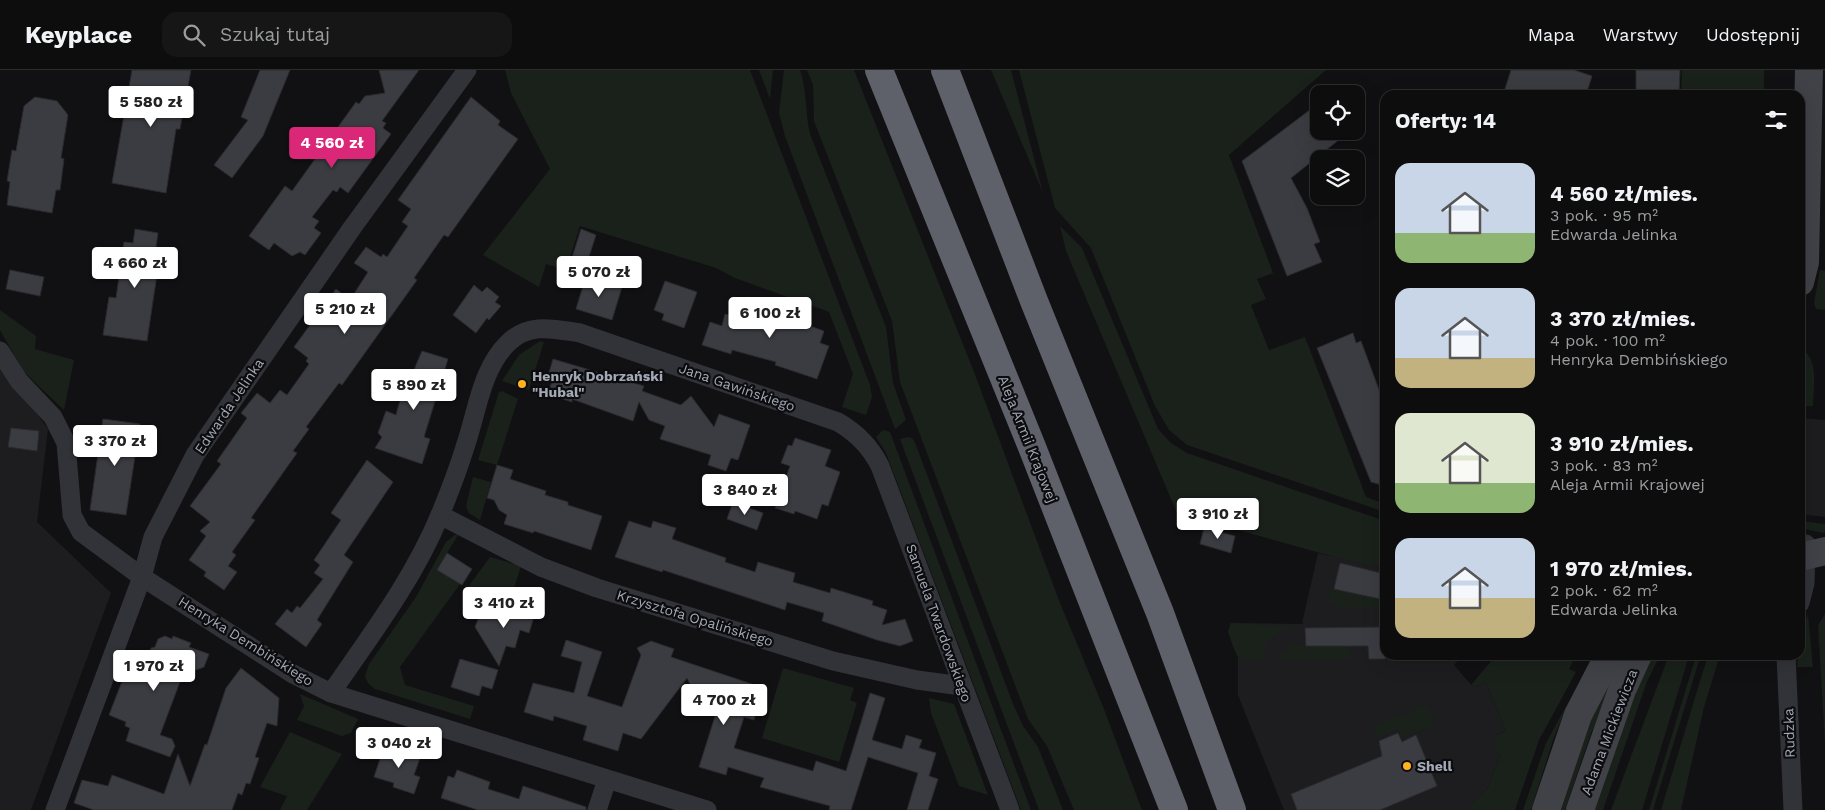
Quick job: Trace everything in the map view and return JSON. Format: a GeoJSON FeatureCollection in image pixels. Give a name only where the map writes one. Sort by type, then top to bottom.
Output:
{"type":"FeatureCollection","features":[{"type":"Feature","properties":{"kind":"highway","name":"Aleja Armii Krajowej"},"geometry":{"type":"LineString","coordinates":[[879,70],[1032,447],[1174,810]]}},
{"type":"Feature","properties":{"kind":"highway"},"geometry":{"type":"LineString","coordinates":[[945,70],[1034,301],[1160,613],[1232,810]]}},
{"type":"Feature","properties":{"kind":"street","name":"Edwarda Jelinka"},"geometry":{"type":"LineString","coordinates":[[56,810],[142,577],[153,537],[195,455],[352,228],[467,70]]}},
{"type":"Feature","properties":{"kind":"street"},"geometry":{"type":"LineString","coordinates":[[1805,262],[1809,70]]}},
{"type":"Feature","properties":{"kind":"street","name":"Jana Gawińskiego"},"geometry":{"type":"LineString","coordinates":[[330,692],[395,600],[420,558],[440,515],[465,448],[489,371],[503,348],[522,333],[537,328],[580,333],[838,422],[862,439]]}},
{"type":"Feature","properties":{"kind":"street","name":"Henryka Dembińskiego"},"geometry":{"type":"LineString","coordinates":[[0,351],[20,381],[53,417],[66,443],[72,515],[81,532],[142,577],[293,674],[330,692],[707,810]]}},
{"type":"Feature","properties":{"kind":"street","name":"Samuela Twardowskiego"},"geometry":{"type":"LineString","coordinates":[[862,439],[872,450],[880,466],[1010,810]]}},
{"type":"Feature","properties":{"kind":"street","name":"Krzysztofa Opalińskiego"},"geometry":{"type":"LineString","coordinates":[[440,515],[541,567],[597,588],[833,661],[917,680],[962,686]]}},
{"type":"Feature","properties":{"kind":"street"},"geometry":{"type":"LineString","coordinates":[[1805,582],[1810,549]]}},
{"type":"Feature","properties":{"kind":"street","name":"Adama Mickiewicza"},"geometry":{"type":"LineString","coordinates":[[1546,810],[1578,716],[1606,660]]}},
{"type":"Feature","properties":{"kind":"street","name":"Adama Mickiewicza"},"geometry":{"type":"LineString","coordinates":[[1580,810],[1622,690],[1636,660]]}},
{"type":"Feature","properties":{"kind":"street","name":"Rudzka"},"geometry":{"type":"LineString","coordinates":[[1786,660],[1793,810]]}},
{"type":"Feature","properties":{"kind":"street"},"geometry":{"type":"LineString","coordinates":[[597,810],[607,780]]}},
{"type":"Feature","properties":{"kind":"shaded area"},"geometry":{"type":"Polygon","coordinates":[[[505,70],[750,70],[870,385],[872,397],[866,415],[842,407],[853,374],[829,312],[735,278],[716,268],[580,226],[566,270],[546,264],[539,287],[483,255],[550,169],[511,93],[505,70]]]}},
{"type":"Feature","properties":{"kind":"shaded area"},"geometry":{"type":"Polygon","coordinates":[[[759,70],[773,70],[770,99],[759,70]]]}},
{"type":"Feature","properties":{"kind":"shaded area"},"geometry":{"type":"Polygon","coordinates":[[[784,70],[800,70],[810,134],[886,327],[893,383],[906,420],[895,429],[785,136],[779,113],[784,70]]]}},
{"type":"Feature","properties":{"kind":"shaded area"},"geometry":{"type":"Polygon","coordinates":[[[807,70],[854,70],[976,377],[1058,598],[1102,704],[1142,810],[1074,810],[1047,746],[1028,719],[900,382],[892,321],[814,121],[813,85],[807,70]]]}},
{"type":"Feature","properties":{"kind":"shaded area"},"geometry":{"type":"Polygon","coordinates":[[[991,70],[1011,70],[1043,193],[991,70]]]}},
{"type":"Feature","properties":{"kind":"shaded area"},"geometry":{"type":"Polygon","coordinates":[[[1019,70],[1326,70],[1229,155],[1273,273],[1257,279],[1266,299],[1251,305],[1269,350],[1305,337],[1366,497],[1380,502],[1380,510],[1187,445],[1169,430],[1155,406],[1091,248],[1055,208],[1019,70]]]}},
{"type":"Feature","properties":{"kind":"shaded area"},"geometry":{"type":"Polygon","coordinates":[[[1682,70],[1764,70],[1764,90],[1681,90],[1682,70]]]}},
{"type":"Feature","properties":{"kind":"shaded area"},"geometry":{"type":"Polygon","coordinates":[[[1060,226],[1082,248],[1158,429],[1171,443],[1187,453],[1380,519],[1380,568],[1177,513],[1066,251],[1060,226]]]}},
{"type":"Feature","properties":{"kind":"shaded area"},"geometry":{"type":"Polygon","coordinates":[[[1820,270],[1825,271],[1825,310],[1816,309],[1814,303],[1820,270]]]}},
{"type":"Feature","properties":{"kind":"shaded area"},"geometry":{"type":"Polygon","coordinates":[[[0,310],[36,336],[35,349],[74,360],[64,410],[23,371],[0,330],[0,310]]]}},
{"type":"Feature","properties":{"kind":"shaded area"},"geometry":{"type":"Polygon","coordinates":[[[540,341],[544,342],[529,390],[502,381],[519,355],[540,341]]]}},
{"type":"Feature","properties":{"kind":"shaded area"},"geometry":{"type":"Polygon","coordinates":[[[1805,352],[1813,366],[1813,406],[1805,406],[1805,352]]]}},
{"type":"Feature","properties":{"kind":"shaded area"},"geometry":{"type":"Polygon","coordinates":[[[0,365],[12,387],[34,410],[48,429],[37,522],[111,593],[31,810],[0,810],[0,365]]]}},
{"type":"Feature","properties":{"kind":"shaded area"},"geometry":{"type":"Polygon","coordinates":[[[502,391],[518,399],[497,465],[478,460],[499,392],[502,391]]]}},
{"type":"Feature","properties":{"kind":"shaded area"},"geometry":{"type":"Polygon","coordinates":[[[1805,418],[1825,420],[1825,517],[1805,515],[1805,418]]]}},
{"type":"Feature","properties":{"kind":"shaded area"},"geometry":{"type":"Polygon","coordinates":[[[883,430],[890,432],[1031,810],[1021,810],[886,453],[876,437],[883,430]]]}},
{"type":"Feature","properties":{"kind":"shaded area"},"geometry":{"type":"Polygon","coordinates":[[[909,437],[913,439],[916,445],[1013,704],[1023,726],[1038,747],[1063,810],[1039,810],[900,439],[909,437]]]}},
{"type":"Feature","properties":{"kind":"shaded area"},"geometry":{"type":"Polygon","coordinates":[[[473,477],[491,482],[480,520],[469,513],[466,506],[473,477]]]}},
{"type":"Feature","properties":{"kind":"shaded area"},"geometry":{"type":"Polygon","coordinates":[[[1805,522],[1825,524],[1825,531],[1823,533],[1805,529],[1805,522]]]}},
{"type":"Feature","properties":{"kind":"shaded area"},"geometry":{"type":"Polygon","coordinates":[[[455,535],[458,535],[437,570],[460,584],[400,667],[405,685],[474,706],[470,719],[375,689],[368,683],[365,676],[369,664],[416,597],[446,542],[455,535]]]}},
{"type":"Feature","properties":{"kind":"shaded area"},"geometry":{"type":"Polygon","coordinates":[[[1318,553],[1380,568],[1380,660],[1458,660],[1454,665],[1473,687],[1486,683],[1506,731],[1496,735],[1501,754],[1487,789],[1466,810],[1284,810],[1238,695],[1238,658],[1228,632],[1231,623],[1304,624],[1302,623],[1318,553]]]}},
{"type":"Feature","properties":{"kind":"shaded area"},"geometry":{"type":"Polygon","coordinates":[[[490,557],[521,566],[510,601],[468,587],[490,557]]]}},
{"type":"Feature","properties":{"kind":"shaded area"},"geometry":{"type":"Polygon","coordinates":[[[1332,588],[1380,599],[1380,607],[1338,608],[1330,602],[1328,595],[1332,588]]]}},
{"type":"Feature","properties":{"kind":"shaded area"},"geometry":{"type":"Polygon","coordinates":[[[1808,614],[1813,667],[1797,667],[1798,660],[1805,660],[1805,624],[1808,614]]]}},
{"type":"Feature","properties":{"kind":"shaded area"},"geometry":{"type":"Polygon","coordinates":[[[1825,614],[1825,743],[1818,625],[1825,614]]]}},
{"type":"Feature","properties":{"kind":"shaded area"},"geometry":{"type":"Polygon","coordinates":[[[1231,623],[1299,627],[1286,630],[1274,636],[1265,646],[1264,660],[1248,660],[1243,659],[1236,653],[1228,632],[1231,623]]]}},
{"type":"Feature","properties":{"kind":"shaded area"},"geometry":{"type":"Polygon","coordinates":[[[1291,645],[1350,646],[1349,660],[1279,660],[1280,654],[1291,645]]]}},
{"type":"Feature","properties":{"kind":"shaded area"},"geometry":{"type":"Polygon","coordinates":[[[1492,660],[1574,660],[1569,669],[1576,672],[1539,740],[1515,810],[1466,810],[1487,789],[1501,754],[1494,751],[1497,746],[1494,739],[1496,735],[1506,731],[1486,683],[1473,687],[1471,685],[1492,660]]]}},
{"type":"Feature","properties":{"kind":"shaded area"},"geometry":{"type":"Polygon","coordinates":[[[1619,660],[1628,660],[1591,733],[1565,810],[1557,810],[1585,730],[1619,660]]]}},
{"type":"Feature","properties":{"kind":"shaded area"},"geometry":{"type":"Polygon","coordinates":[[[1648,660],[1658,660],[1646,684],[1603,810],[1592,810],[1644,665],[1648,660]]]}},
{"type":"Feature","properties":{"kind":"shaded area"},"geometry":{"type":"Polygon","coordinates":[[[1667,660],[1688,660],[1642,810],[1611,810],[1667,660]]]}},
{"type":"Feature","properties":{"kind":"shaded area"},"geometry":{"type":"Polygon","coordinates":[[[1695,660],[1698,660],[1653,810],[1649,810],[1695,660]]]}},
{"type":"Feature","properties":{"kind":"shaded area"},"geometry":{"type":"Polygon","coordinates":[[[1706,660],[1718,660],[1704,707],[1681,810],[1661,810],[1706,660]]]}},
{"type":"Feature","properties":{"kind":"shaded area"},"geometry":{"type":"Polygon","coordinates":[[[783,668],[854,688],[850,700],[857,703],[839,762],[762,738],[783,668]]]}},
{"type":"Feature","properties":{"kind":"shaded area"},"geometry":{"type":"Polygon","coordinates":[[[300,694],[358,719],[351,733],[342,736],[297,720],[304,706],[300,694]]]}},
{"type":"Feature","properties":{"kind":"shaded area"},"geometry":{"type":"Polygon","coordinates":[[[929,698],[954,704],[988,795],[959,786],[931,713],[929,698]]]}},
{"type":"Feature","properties":{"kind":"shaded area"},"geometry":{"type":"Polygon","coordinates":[[[1569,701],[1554,737],[1531,810],[1523,810],[1546,743],[1569,701]]]}},
{"type":"Feature","properties":{"kind":"shaded area"},"geometry":{"type":"Polygon","coordinates":[[[1424,705],[1429,708],[1437,724],[1402,738],[1398,730],[1377,738],[1372,727],[1424,705]]]}},
{"type":"Feature","properties":{"kind":"shaded area"},"geometry":{"type":"Polygon","coordinates":[[[290,732],[342,754],[307,810],[280,810],[287,796],[260,787],[290,732]]]}},
{"type":"Feature","properties":{"kind":"building"},"geometry":{"type":"Polygon","coordinates":[[[132,70],[191,70],[180,129],[176,129],[166,193],[112,183],[132,70]]]}},
{"type":"Feature","properties":{"kind":"building"},"geometry":{"type":"Polygon","coordinates":[[[260,70],[290,70],[263,136],[232,178],[214,165],[248,120],[241,117],[260,70]]]}},
{"type":"Feature","properties":{"kind":"building"},"geometry":{"type":"Polygon","coordinates":[[[379,70],[419,70],[382,121],[386,123],[383,128],[391,134],[348,193],[340,187],[337,192],[333,190],[312,217],[319,221],[314,228],[321,233],[305,255],[300,252],[292,256],[274,243],[269,250],[249,236],[285,186],[292,191],[356,102],[359,104],[365,96],[385,93],[379,70]]]}},
{"type":"Feature","properties":{"kind":"building"},"geometry":{"type":"Polygon","coordinates":[[[1511,70],[1574,70],[1592,76],[1588,90],[1505,90],[1511,70]]]}},
{"type":"Feature","properties":{"kind":"building"},"geometry":{"type":"Polygon","coordinates":[[[1636,70],[1680,70],[1679,90],[1636,90],[1636,70]]]}},
{"type":"Feature","properties":{"kind":"building"},"geometry":{"type":"Polygon","coordinates":[[[35,97],[57,101],[68,115],[61,158],[64,159],[60,190],[56,190],[52,213],[7,205],[10,182],[7,181],[12,150],[16,151],[24,106],[35,97]]]}},
{"type":"Feature","properties":{"kind":"building"},"geometry":{"type":"Polygon","coordinates":[[[471,97],[500,121],[498,125],[518,139],[448,237],[444,235],[414,278],[417,280],[342,385],[339,383],[306,427],[309,429],[293,451],[297,453],[251,518],[255,520],[232,552],[236,555],[228,566],[237,572],[224,590],[204,576],[206,572],[189,560],[206,536],[200,531],[210,522],[190,506],[221,464],[217,461],[247,418],[241,413],[257,393],[270,403],[280,390],[287,395],[309,364],[306,361],[308,358],[294,347],[336,289],[350,300],[368,272],[354,263],[366,247],[381,257],[383,254],[387,257],[408,226],[402,222],[411,209],[398,200],[471,97]]]}},
{"type":"Feature","properties":{"kind":"building"},"geometry":{"type":"Polygon","coordinates":[[[1310,110],[1310,140],[1339,140],[1326,150],[1310,150],[1310,163],[1291,178],[1307,208],[1320,242],[1314,244],[1322,262],[1287,276],[1242,161],[1310,110]]]}},
{"type":"Feature","properties":{"kind":"building"},"geometry":{"type":"Polygon","coordinates":[[[135,229],[158,233],[156,247],[161,248],[147,341],[103,335],[109,297],[116,298],[124,242],[133,243],[135,229]]]}},
{"type":"Feature","properties":{"kind":"building"},"geometry":{"type":"Polygon","coordinates":[[[581,229],[596,235],[586,266],[571,261],[581,229]]]}},
{"type":"Feature","properties":{"kind":"building"},"geometry":{"type":"Polygon","coordinates":[[[10,270],[44,277],[40,296],[6,289],[10,270]]]}},
{"type":"Feature","properties":{"kind":"building"},"geometry":{"type":"Polygon","coordinates":[[[586,276],[622,287],[612,320],[576,309],[586,276]]]}},
{"type":"Feature","properties":{"kind":"building"},"geometry":{"type":"Polygon","coordinates":[[[665,281],[697,292],[684,328],[662,320],[664,314],[654,310],[665,281]]]}},
{"type":"Feature","properties":{"kind":"building"},"geometry":{"type":"Polygon","coordinates":[[[474,285],[482,292],[487,287],[499,297],[495,302],[501,306],[489,320],[487,318],[476,333],[453,315],[474,285]]]}},
{"type":"Feature","properties":{"kind":"building"},"geometry":{"type":"Polygon","coordinates":[[[747,297],[767,303],[765,310],[824,331],[820,343],[829,346],[817,379],[775,365],[776,362],[732,350],[731,354],[702,345],[710,322],[722,326],[725,314],[741,318],[747,297]]]}},
{"type":"Feature","properties":{"kind":"building"},"geometry":{"type":"Polygon","coordinates":[[[1353,333],[1356,343],[1361,341],[1380,392],[1380,485],[1371,482],[1317,348],[1353,333]]]}},
{"type":"Feature","properties":{"kind":"building"},"geometry":{"type":"Polygon","coordinates":[[[422,351],[448,359],[424,437],[430,439],[422,464],[375,448],[382,437],[378,433],[386,411],[396,415],[406,378],[410,379],[422,351]]]}},
{"type":"Feature","properties":{"kind":"building"},"geometry":{"type":"Polygon","coordinates":[[[553,359],[644,386],[642,391],[681,405],[691,396],[714,427],[719,414],[750,425],[738,460],[731,458],[726,471],[708,465],[711,455],[660,439],[665,426],[649,420],[639,402],[633,421],[572,399],[572,402],[548,394],[553,378],[548,376],[553,359]]]}},
{"type":"Feature","properties":{"kind":"building"},"geometry":{"type":"Polygon","coordinates":[[[103,419],[140,424],[126,515],[90,510],[103,419]]]}},
{"type":"Feature","properties":{"kind":"building"},"geometry":{"type":"Polygon","coordinates":[[[11,428],[39,431],[37,451],[8,447],[11,428]]]}},
{"type":"Feature","properties":{"kind":"building"},"geometry":{"type":"Polygon","coordinates":[[[795,438],[831,450],[825,466],[840,472],[828,506],[822,504],[817,519],[795,511],[794,514],[775,508],[790,466],[781,463],[788,445],[792,446],[795,438]]]}},
{"type":"Feature","properties":{"kind":"building"},"geometry":{"type":"Polygon","coordinates":[[[367,460],[393,482],[344,555],[353,562],[317,620],[322,624],[306,647],[275,624],[287,609],[292,613],[297,606],[300,608],[323,579],[314,573],[320,565],[314,560],[341,520],[331,513],[367,460]]]}},
{"type":"Feature","properties":{"kind":"building"},"geometry":{"type":"Polygon","coordinates":[[[497,465],[513,470],[510,479],[546,491],[545,495],[568,502],[568,505],[602,516],[591,550],[534,531],[533,533],[504,524],[507,515],[499,510],[494,500],[487,498],[497,465]]]}},
{"type":"Feature","properties":{"kind":"building"},"geometry":{"type":"Polygon","coordinates":[[[733,502],[763,513],[757,530],[727,519],[733,502]]]}},
{"type":"Feature","properties":{"kind":"building"},"geometry":{"type":"Polygon","coordinates":[[[629,521],[651,528],[653,521],[676,528],[672,539],[726,558],[725,562],[755,572],[758,562],[795,573],[793,582],[830,593],[831,588],[873,601],[872,605],[887,610],[882,625],[905,619],[913,641],[900,646],[877,640],[822,621],[824,613],[787,602],[785,610],[663,570],[662,572],[615,557],[629,521]]]}},
{"type":"Feature","properties":{"kind":"building"},"geometry":{"type":"Polygon","coordinates":[[[1204,528],[1235,536],[1231,553],[1200,544],[1204,528]]]}},
{"type":"Feature","properties":{"kind":"building"},"geometry":{"type":"Polygon","coordinates":[[[447,553],[472,569],[462,585],[437,570],[447,553]]]}},
{"type":"Feature","properties":{"kind":"building"},"geometry":{"type":"Polygon","coordinates":[[[1340,563],[1380,573],[1380,599],[1334,589],[1340,563]]]}},
{"type":"Feature","properties":{"kind":"building"},"geometry":{"type":"Polygon","coordinates":[[[516,604],[536,610],[529,633],[520,630],[515,648],[506,646],[499,666],[475,627],[479,617],[487,613],[489,607],[513,614],[516,604]]]}},
{"type":"Feature","properties":{"kind":"building"},"geometry":{"type":"Polygon","coordinates":[[[1380,627],[1380,659],[1369,659],[1368,646],[1306,646],[1305,628],[1380,627]]]}},
{"type":"Feature","properties":{"kind":"building"},"geometry":{"type":"Polygon","coordinates":[[[165,636],[172,639],[173,636],[191,643],[189,647],[209,654],[204,667],[196,670],[186,666],[178,687],[160,735],[172,739],[175,746],[170,757],[126,741],[130,728],[125,726],[126,722],[109,715],[131,658],[145,663],[151,648],[155,647],[158,639],[165,636]]]}},
{"type":"Feature","properties":{"kind":"building"},"geometry":{"type":"Polygon","coordinates":[[[566,640],[602,652],[587,696],[622,707],[641,655],[637,648],[651,641],[674,649],[671,657],[764,688],[754,720],[744,717],[734,748],[813,771],[816,761],[846,771],[870,693],[885,698],[872,740],[902,749],[906,735],[922,740],[919,748],[936,753],[929,776],[938,779],[928,810],[907,810],[918,773],[868,757],[851,810],[829,810],[830,806],[760,787],[764,778],[728,767],[726,775],[699,767],[717,710],[701,706],[687,678],[641,739],[623,733],[618,751],[583,740],[587,726],[554,716],[553,721],[524,712],[533,683],[574,693],[582,662],[561,656],[566,640]]]}},
{"type":"Feature","properties":{"kind":"building"},"geometry":{"type":"Polygon","coordinates":[[[460,659],[498,670],[492,689],[482,686],[479,696],[451,687],[460,659]]]}},
{"type":"Feature","properties":{"kind":"building"},"geometry":{"type":"Polygon","coordinates":[[[241,668],[279,698],[277,726],[267,723],[255,757],[259,758],[250,784],[246,783],[242,795],[238,793],[232,810],[94,810],[74,803],[82,780],[108,786],[112,775],[164,794],[178,754],[190,786],[205,744],[207,745],[226,688],[241,668]]]}},
{"type":"Feature","properties":{"kind":"building"},"geometry":{"type":"Polygon","coordinates":[[[1398,733],[1402,742],[1416,735],[1437,786],[1380,810],[1297,810],[1291,794],[1382,756],[1379,741],[1398,733]]]}},
{"type":"Feature","properties":{"kind":"building"},"geometry":{"type":"Polygon","coordinates":[[[390,745],[406,750],[405,753],[420,758],[414,775],[420,777],[414,794],[393,787],[394,783],[374,777],[384,747],[389,748],[390,745]]]}},
{"type":"Feature","properties":{"kind":"building"},"geometry":{"type":"Polygon","coordinates":[[[457,770],[490,782],[488,789],[519,799],[523,786],[586,807],[586,810],[478,810],[441,798],[448,776],[454,778],[457,770]]]}},
{"type":"Feature","properties":{"kind":"place","name":"Henryk Dobrzański \"Hubal\""},"geometry":{"type":"Point","coordinates":[522,384]}},
{"type":"Feature","properties":{"kind":"place","name":"Shell"},"geometry":{"type":"Point","coordinates":[1407,766]}}]}
